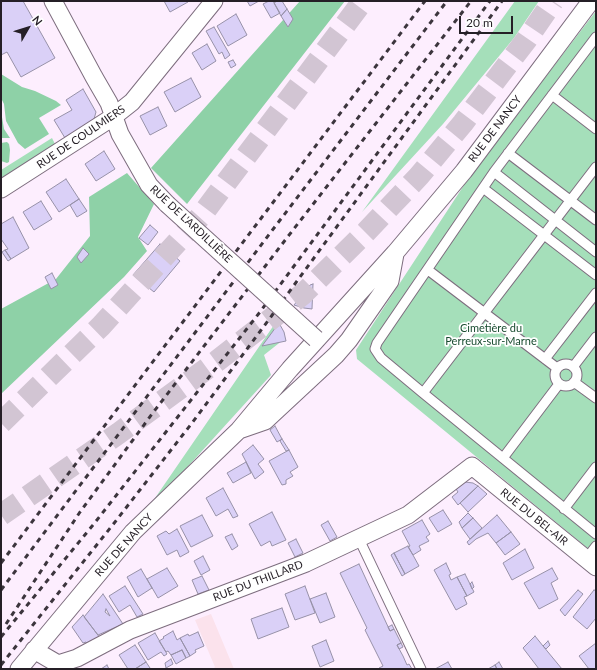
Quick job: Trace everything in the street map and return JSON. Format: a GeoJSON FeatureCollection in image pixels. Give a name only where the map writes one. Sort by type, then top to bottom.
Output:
{"type":"FeatureCollection","features":[{"type":"Feature","properties":{"kind":"street","name":"RUE DE L'ARDILLIÈRE"},"geometry":{"type":"LineString","coordinates":[[54,1],[109,103],[120,134],[149,185],[167,204],[316,339]]}},
{"type":"Feature","properties":{"kind":"street","name":"RUE DE COULMIERS"},"geometry":{"type":"LineString","coordinates":[[1,189],[113,117],[132,102],[214,1]]}},
{"type":"Feature","properties":{"kind":"street","name":"RUE DE NANCY"},"geometry":{"type":"LineString","coordinates":[[19,669],[133,532],[239,430],[290,368],[395,253],[464,171],[591,1]]}},
{"type":"Feature","properties":{"kind":"street","name":"RUE DE NANCY"},"geometry":{"type":"LineString","coordinates":[[239,430],[265,421],[336,355],[349,340],[390,281],[395,253]]}},
{"type":"Feature","properties":{"kind":"street","name":"RUE DU THILLARD"},"geometry":{"type":"LineString","coordinates":[[34,650],[58,664],[80,664],[130,630],[306,563],[408,515],[472,466]]}},
{"type":"Feature","properties":{"kind":"street","name":"RUE DU BEL-AIR"},"geometry":{"type":"LineString","coordinates":[[472,466],[591,563]]}},
{"type":"Feature","properties":{"kind":"lane"},"geometry":{"type":"LineString","coordinates":[[596,37],[494,172],[375,349],[382,358],[423,393],[596,534]]}},
{"type":"Feature","properties":{"kind":"lane"},"geometry":{"type":"LineString","coordinates":[[552,95],[596,128]]}},
{"type":"Feature","properties":{"kind":"lane"},"geometry":{"type":"LineString","coordinates":[[508,153],[596,220]]}},
{"type":"Feature","properties":{"kind":"lane"},"geometry":{"type":"LineString","coordinates":[[423,393],[596,167]]}},
{"type":"Feature","properties":{"kind":"lane"},"geometry":{"type":"LineString","coordinates":[[494,172],[596,252]]}},
{"type":"Feature","properties":{"kind":"lane"},"geometry":{"type":"LineString","coordinates":[[483,188],[596,275]]}},
{"type":"Feature","properties":{"kind":"lane"},"geometry":{"type":"LineString","coordinates":[[428,270],[557,368]]}},
{"type":"Feature","properties":{"kind":"lane"},"geometry":{"type":"LineString","coordinates":[[545,359],[596,294]]}},
{"type":"Feature","properties":{"kind":"lane"},"geometry":{"type":"LineString","coordinates":[[573,367],[596,336]]}},
{"type":"Feature","properties":{"kind":"lane"},"geometry":{"type":"LineString","coordinates":[[565,364],[573,367],[577,374],[574,382],[567,386],[559,384],[556,381],[554,374],[557,368],[565,364]]}},
{"type":"Feature","properties":{"kind":"lane"},"geometry":{"type":"LineString","coordinates":[[574,382],[596,398]]}},
{"type":"Feature","properties":{"kind":"lane"},"geometry":{"type":"LineString","coordinates":[[503,458],[559,384]]}},
{"type":"Feature","properties":{"kind":"lane"},"geometry":{"type":"LineString","coordinates":[[564,509],[596,467]]}},
{"type":"Feature","properties":{"kind":"lane"},"geometry":{"type":"LineString","coordinates":[[359,539],[421,669]]}},
{"type":"Feature","properties":{"kind":"lane"},"geometry":{"type":"LineString","coordinates":[[591,563],[596,546]]}},
{"type":"Feature","properties":{"kind":"shaded area"},"geometry":{"type":"Polygon","coordinates":[[[211,614],[234,669],[213,669],[215,667],[195,620],[211,614]]]}},
{"type":"Feature","properties":{"kind":"green space"},"geometry":{"type":"Polygon","coordinates":[[[300,1],[345,1],[187,204],[151,168],[300,1]]]}},
{"type":"Feature","properties":{"kind":"green space"},"geometry":{"type":"Polygon","coordinates":[[[515,1],[539,1],[514,38],[443,124],[362,212],[515,1]]]}},
{"type":"Feature","properties":{"kind":"green space","name":"Cimetière du Perreux-sur-Marne"},"geometry":{"type":"Polygon","coordinates":[[[596,11],[596,555],[357,359],[356,350],[472,173],[596,11]]]}},
{"type":"Feature","properties":{"kind":"green space"},"geometry":{"type":"Polygon","coordinates":[[[1,74],[22,87],[35,91],[61,105],[39,118],[49,134],[25,149],[18,143],[6,121],[4,104],[1,98],[1,74]]]}},
{"type":"Feature","properties":{"kind":"green space"},"geometry":{"type":"Polygon","coordinates":[[[1,111],[4,129],[10,138],[1,138],[1,111]]]}},
{"type":"Feature","properties":{"kind":"green space"},"geometry":{"type":"Polygon","coordinates":[[[52,138],[55,144],[1,179],[1,170],[52,138]]]}},
{"type":"Feature","properties":{"kind":"green space"},"geometry":{"type":"Polygon","coordinates":[[[7,142],[10,150],[9,162],[7,163],[1,161],[1,143],[7,142]]]}},
{"type":"Feature","properties":{"kind":"green space"},"geometry":{"type":"Polygon","coordinates":[[[127,173],[154,204],[138,237],[147,251],[124,277],[1,394],[1,309],[56,279],[90,236],[89,197],[127,173]]]}},
{"type":"Feature","properties":{"kind":"green space"},"geometry":{"type":"Polygon","coordinates":[[[276,322],[283,340],[264,355],[271,375],[142,517],[276,322]]]}},
{"type":"Feature","properties":{"kind":"building"},"geometry":{"type":"Polygon","coordinates":[[[1,1],[23,1],[55,58],[21,77],[7,52],[1,55],[1,1]]]}},
{"type":"Feature","properties":{"kind":"building"},"geometry":{"type":"Polygon","coordinates":[[[164,1],[188,1],[188,2],[170,12],[164,1]]]}},
{"type":"Feature","properties":{"kind":"building"},"geometry":{"type":"Polygon","coordinates":[[[247,1],[259,1],[250,6],[247,1]]]}},
{"type":"Feature","properties":{"kind":"building"},"geometry":{"type":"Polygon","coordinates":[[[273,1],[280,13],[271,18],[263,4],[273,1]]]}},
{"type":"Feature","properties":{"kind":"building"},"geometry":{"type":"Polygon","coordinates":[[[277,1],[282,1],[287,9],[281,16],[274,3],[277,1]]]}},
{"type":"Feature","properties":{"kind":"building"},"geometry":{"type":"Polygon","coordinates":[[[287,9],[293,19],[288,27],[281,16],[287,9]]]}},
{"type":"Feature","properties":{"kind":"building"},"geometry":{"type":"Polygon","coordinates":[[[236,14],[247,35],[228,46],[217,26],[236,14]]]}},
{"type":"Feature","properties":{"kind":"building"},"geometry":{"type":"Polygon","coordinates":[[[214,27],[230,55],[225,59],[222,52],[219,54],[206,31],[214,27]]]}},
{"type":"Feature","properties":{"kind":"building"},"geometry":{"type":"Polygon","coordinates":[[[207,44],[216,61],[202,70],[192,53],[207,44]]]}},
{"type":"Feature","properties":{"kind":"building"},"geometry":{"type":"Polygon","coordinates":[[[233,60],[236,65],[231,68],[228,62],[233,60]]]}},
{"type":"Feature","properties":{"kind":"building"},"geometry":{"type":"Polygon","coordinates":[[[191,78],[201,97],[175,112],[164,92],[191,78]]]}},
{"type":"Feature","properties":{"kind":"building"},"geometry":{"type":"Polygon","coordinates":[[[83,89],[96,112],[94,119],[65,138],[54,120],[72,110],[66,100],[83,89]]]}},
{"type":"Feature","properties":{"kind":"building"},"geometry":{"type":"Polygon","coordinates":[[[158,107],[167,126],[150,135],[140,116],[158,107]]]}},
{"type":"Feature","properties":{"kind":"building"},"geometry":{"type":"Polygon","coordinates":[[[104,151],[115,169],[96,181],[85,164],[104,151]]]}},
{"type":"Feature","properties":{"kind":"building"},"geometry":{"type":"Polygon","coordinates":[[[66,179],[79,199],[59,212],[46,192],[66,179]]]}},
{"type":"Feature","properties":{"kind":"building"},"geometry":{"type":"Polygon","coordinates":[[[79,199],[87,211],[77,217],[70,205],[79,199]]]}},
{"type":"Feature","properties":{"kind":"building"},"geometry":{"type":"Polygon","coordinates":[[[41,201],[52,219],[34,230],[23,212],[41,201]]]}},
{"type":"Feature","properties":{"kind":"building"},"geometry":{"type":"Polygon","coordinates":[[[13,217],[29,248],[11,259],[5,250],[8,249],[1,239],[1,224],[13,217]]]}},
{"type":"Feature","properties":{"kind":"building"},"geometry":{"type":"Polygon","coordinates":[[[150,225],[158,232],[148,245],[139,238],[150,225]]]}},
{"type":"Feature","properties":{"kind":"building"},"geometry":{"type":"Polygon","coordinates":[[[160,244],[180,261],[154,292],[133,275],[160,244]]]}},
{"type":"Feature","properties":{"kind":"building"},"geometry":{"type":"Polygon","coordinates":[[[83,248],[89,254],[81,263],[77,257],[83,248]]]}},
{"type":"Feature","properties":{"kind":"building"},"geometry":{"type":"Polygon","coordinates":[[[5,250],[11,259],[8,261],[2,252],[5,250]]]}},
{"type":"Feature","properties":{"kind":"building"},"geometry":{"type":"Polygon","coordinates":[[[52,273],[58,285],[51,289],[45,277],[52,273]]]}},
{"type":"Feature","properties":{"kind":"building"},"geometry":{"type":"Polygon","coordinates":[[[313,284],[312,309],[294,305],[310,285],[313,284]]]}},
{"type":"Feature","properties":{"kind":"building"},"geometry":{"type":"Polygon","coordinates":[[[279,323],[284,332],[286,341],[262,346],[279,323]]]}},
{"type":"Feature","properties":{"kind":"building"},"geometry":{"type":"Polygon","coordinates":[[[275,426],[282,439],[277,442],[270,430],[275,426]]]}},
{"type":"Feature","properties":{"kind":"building"},"geometry":{"type":"Polygon","coordinates":[[[282,439],[289,450],[286,451],[280,441],[282,439]]]}},
{"type":"Feature","properties":{"kind":"building"},"geometry":{"type":"Polygon","coordinates":[[[253,445],[264,459],[258,464],[264,472],[255,479],[242,454],[253,445]]]}},
{"type":"Feature","properties":{"kind":"building"},"geometry":{"type":"Polygon","coordinates":[[[289,450],[298,467],[290,472],[293,476],[286,480],[286,484],[282,485],[269,461],[289,450]]]}},
{"type":"Feature","properties":{"kind":"building"},"geometry":{"type":"Polygon","coordinates":[[[246,462],[251,473],[233,483],[227,473],[246,462]]]}},
{"type":"Feature","properties":{"kind":"building"},"geometry":{"type":"Polygon","coordinates":[[[465,482],[473,483],[478,486],[458,505],[452,497],[458,492],[456,489],[465,482]]]}},
{"type":"Feature","properties":{"kind":"building"},"geometry":{"type":"Polygon","coordinates":[[[478,486],[487,494],[468,512],[460,503],[478,486]]]}},
{"type":"Feature","properties":{"kind":"building"},"geometry":{"type":"Polygon","coordinates":[[[223,488],[238,516],[233,518],[228,509],[216,516],[206,498],[223,488]]]}},
{"type":"Feature","properties":{"kind":"building"},"geometry":{"type":"Polygon","coordinates":[[[443,510],[452,524],[438,532],[429,518],[443,510]]]}},
{"type":"Feature","properties":{"kind":"building"},"geometry":{"type":"Polygon","coordinates":[[[272,512],[286,540],[272,546],[270,541],[261,546],[249,524],[272,512]]]}},
{"type":"Feature","properties":{"kind":"building"},"geometry":{"type":"Polygon","coordinates":[[[468,513],[473,518],[462,528],[459,522],[468,513]]]}},
{"type":"Feature","properties":{"kind":"building"},"geometry":{"type":"Polygon","coordinates":[[[202,515],[213,536],[191,547],[180,526],[202,515]]]}},
{"type":"Feature","properties":{"kind":"building"},"geometry":{"type":"Polygon","coordinates":[[[497,515],[511,532],[496,543],[488,533],[476,539],[469,545],[467,542],[497,515]]]}},
{"type":"Feature","properties":{"kind":"building"},"geometry":{"type":"Polygon","coordinates":[[[473,518],[482,528],[470,539],[462,528],[473,518]]]}},
{"type":"Feature","properties":{"kind":"building"},"geometry":{"type":"Polygon","coordinates":[[[422,520],[430,534],[426,537],[429,541],[419,546],[421,550],[413,555],[408,547],[410,546],[402,531],[422,520]]]}},
{"type":"Feature","properties":{"kind":"building"},"geometry":{"type":"Polygon","coordinates":[[[328,521],[337,537],[330,541],[321,525],[328,521]]]}},
{"type":"Feature","properties":{"kind":"building"},"geometry":{"type":"Polygon","coordinates":[[[177,529],[189,552],[180,557],[177,550],[167,555],[157,536],[166,531],[169,534],[177,529]]]}},
{"type":"Feature","properties":{"kind":"building"},"geometry":{"type":"Polygon","coordinates":[[[511,532],[520,544],[505,555],[496,543],[511,532]]]}},
{"type":"Feature","properties":{"kind":"building"},"geometry":{"type":"Polygon","coordinates":[[[232,534],[238,546],[232,550],[225,537],[232,534]]]}},
{"type":"Feature","properties":{"kind":"building"},"geometry":{"type":"Polygon","coordinates":[[[296,539],[303,553],[295,557],[288,543],[296,539]]]}},
{"type":"Feature","properties":{"kind":"building"},"geometry":{"type":"Polygon","coordinates":[[[408,546],[419,566],[405,574],[394,553],[408,546]]]}},
{"type":"Feature","properties":{"kind":"building"},"geometry":{"type":"Polygon","coordinates":[[[525,549],[534,568],[512,580],[503,563],[525,549]]]}},
{"type":"Feature","properties":{"kind":"building"},"geometry":{"type":"Polygon","coordinates":[[[394,553],[405,574],[402,576],[391,555],[394,553]]]}},
{"type":"Feature","properties":{"kind":"building"},"geometry":{"type":"Polygon","coordinates":[[[203,556],[210,570],[201,575],[194,561],[203,556]]]}},
{"type":"Feature","properties":{"kind":"building"},"geometry":{"type":"Polygon","coordinates":[[[446,563],[451,574],[449,575],[451,580],[457,577],[467,596],[464,597],[467,604],[456,610],[434,570],[446,563]]]}},
{"type":"Feature","properties":{"kind":"building"},"geometry":{"type":"Polygon","coordinates":[[[359,564],[390,631],[394,629],[401,643],[397,645],[407,665],[409,664],[412,669],[379,668],[383,666],[365,630],[367,628],[340,573],[359,564]]]}},
{"type":"Feature","properties":{"kind":"building"},"geometry":{"type":"Polygon","coordinates":[[[167,568],[178,586],[158,598],[147,579],[167,568]]]}},
{"type":"Feature","properties":{"kind":"building"},"geometry":{"type":"Polygon","coordinates":[[[552,568],[558,579],[551,583],[558,599],[539,609],[524,583],[552,568]]]}},
{"type":"Feature","properties":{"kind":"building"},"geometry":{"type":"Polygon","coordinates":[[[141,569],[152,588],[138,597],[127,577],[141,569]]]}},
{"type":"Feature","properties":{"kind":"building"},"geometry":{"type":"Polygon","coordinates":[[[465,574],[474,592],[467,596],[457,577],[465,574]]]}},
{"type":"Feature","properties":{"kind":"building"},"geometry":{"type":"Polygon","coordinates":[[[202,576],[209,590],[198,594],[192,580],[202,576]]]}},
{"type":"Feature","properties":{"kind":"building"},"geometry":{"type":"Polygon","coordinates":[[[472,582],[474,587],[472,589],[470,584],[472,582]]]}},
{"type":"Feature","properties":{"kind":"building"},"geometry":{"type":"Polygon","coordinates":[[[125,586],[143,614],[137,617],[130,605],[119,612],[109,596],[125,586]]]}},
{"type":"Feature","properties":{"kind":"building"},"geometry":{"type":"Polygon","coordinates":[[[305,586],[315,613],[295,620],[285,594],[305,586]]]}},
{"type":"Feature","properties":{"kind":"building"},"geometry":{"type":"Polygon","coordinates":[[[578,590],[583,594],[565,616],[560,610],[578,590]]]}},
{"type":"Feature","properties":{"kind":"building"},"geometry":{"type":"Polygon","coordinates":[[[594,590],[596,591],[596,618],[587,629],[573,617],[594,590]]]}},
{"type":"Feature","properties":{"kind":"building"},"geometry":{"type":"Polygon","coordinates":[[[326,593],[335,617],[320,623],[310,599],[326,593]]]}},
{"type":"Feature","properties":{"kind":"building"},"geometry":{"type":"Polygon","coordinates":[[[103,594],[123,624],[98,635],[84,617],[103,594]]]}},
{"type":"Feature","properties":{"kind":"building"},"geometry":{"type":"Polygon","coordinates":[[[282,608],[289,627],[258,639],[251,619],[282,608]]]}},
{"type":"Feature","properties":{"kind":"building"},"geometry":{"type":"Polygon","coordinates":[[[83,615],[103,642],[90,648],[86,642],[83,643],[72,627],[83,615]]]}},
{"type":"Feature","properties":{"kind":"building"},"geometry":{"type":"Polygon","coordinates":[[[392,625],[394,629],[390,631],[388,627],[392,625]]]}},
{"type":"Feature","properties":{"kind":"building"},"geometry":{"type":"Polygon","coordinates":[[[173,631],[177,640],[180,638],[190,656],[186,658],[182,650],[171,655],[168,651],[166,652],[159,641],[173,631]]]}},
{"type":"Feature","properties":{"kind":"building"},"geometry":{"type":"Polygon","coordinates":[[[198,632],[204,646],[195,650],[196,652],[190,656],[180,638],[188,634],[189,636],[198,632]]]}},
{"type":"Feature","properties":{"kind":"building"},"geometry":{"type":"Polygon","coordinates":[[[155,633],[167,654],[164,656],[161,652],[148,660],[138,643],[155,633]]]}},
{"type":"Feature","properties":{"kind":"building"},"geometry":{"type":"Polygon","coordinates":[[[535,636],[562,669],[539,669],[523,648],[535,636]]]}},
{"type":"Feature","properties":{"kind":"building"},"geometry":{"type":"Polygon","coordinates":[[[326,640],[334,661],[320,667],[312,646],[326,640]]]}},
{"type":"Feature","properties":{"kind":"building"},"geometry":{"type":"Polygon","coordinates":[[[548,641],[550,645],[546,649],[543,646],[548,641]]]}},
{"type":"Feature","properties":{"kind":"building"},"geometry":{"type":"Polygon","coordinates":[[[401,643],[403,647],[399,649],[397,645],[401,643]]]}},
{"type":"Feature","properties":{"kind":"building"},"geometry":{"type":"Polygon","coordinates":[[[596,643],[596,669],[589,669],[579,656],[596,643]]]}},
{"type":"Feature","properties":{"kind":"building"},"geometry":{"type":"Polygon","coordinates":[[[135,645],[146,662],[135,669],[128,669],[119,655],[135,645]]]}},
{"type":"Feature","properties":{"kind":"building"},"geometry":{"type":"Polygon","coordinates":[[[182,650],[186,658],[176,664],[171,655],[182,650]]]}},
{"type":"Feature","properties":{"kind":"building"},"geometry":{"type":"Polygon","coordinates":[[[171,659],[173,664],[166,668],[165,663],[171,659]]]}},
{"type":"Feature","properties":{"kind":"building"},"geometry":{"type":"Polygon","coordinates":[[[146,662],[150,668],[135,669],[146,662]]]}},
{"type":"Feature","properties":{"kind":"building"},"geometry":{"type":"Polygon","coordinates":[[[448,662],[452,669],[435,669],[448,662]]]}},
{"type":"Feature","properties":{"kind":"building"},"geometry":{"type":"Polygon","coordinates":[[[499,662],[503,669],[497,669],[495,665],[499,662]]]}},
{"type":"Feature","properties":{"kind":"building"},"geometry":{"type":"Polygon","coordinates":[[[107,665],[109,669],[101,669],[107,665]]]}},
{"type":"Feature","properties":{"kind":"building"},"geometry":{"type":"Polygon","coordinates":[[[495,665],[497,669],[488,669],[495,665]]]}},
{"type":"Feature","properties":{"kind":"tunnel"},"geometry":{"type":"LineString","coordinates":[[1,423],[101,326],[201,216],[363,1]]}},
{"type":"Feature","properties":{"kind":"tunnel"},"geometry":{"type":"LineString","coordinates":[[1,515],[119,433],[217,361],[303,294],[366,232],[419,176],[463,123],[527,39],[553,1]]}},
{"type":"Feature","properties":{"kind":"railway"},"geometry":{"type":"LineString","coordinates":[[1,563],[425,1]]}},
{"type":"Feature","properties":{"kind":"railway"},"geometry":{"type":"LineString","coordinates":[[1,590],[447,1]]}},
{"type":"Feature","properties":{"kind":"railway"},"geometry":{"type":"LineString","coordinates":[[6,624],[80,512],[152,414],[471,1]]}},
{"type":"Feature","properties":{"kind":"railway"},"geometry":{"type":"LineString","coordinates":[[1,637],[93,525],[260,312],[490,1]]}},
{"type":"Feature","properties":{"kind":"railway"},"geometry":{"type":"LineString","coordinates":[[1,665],[192,423],[502,1]]}}]}
